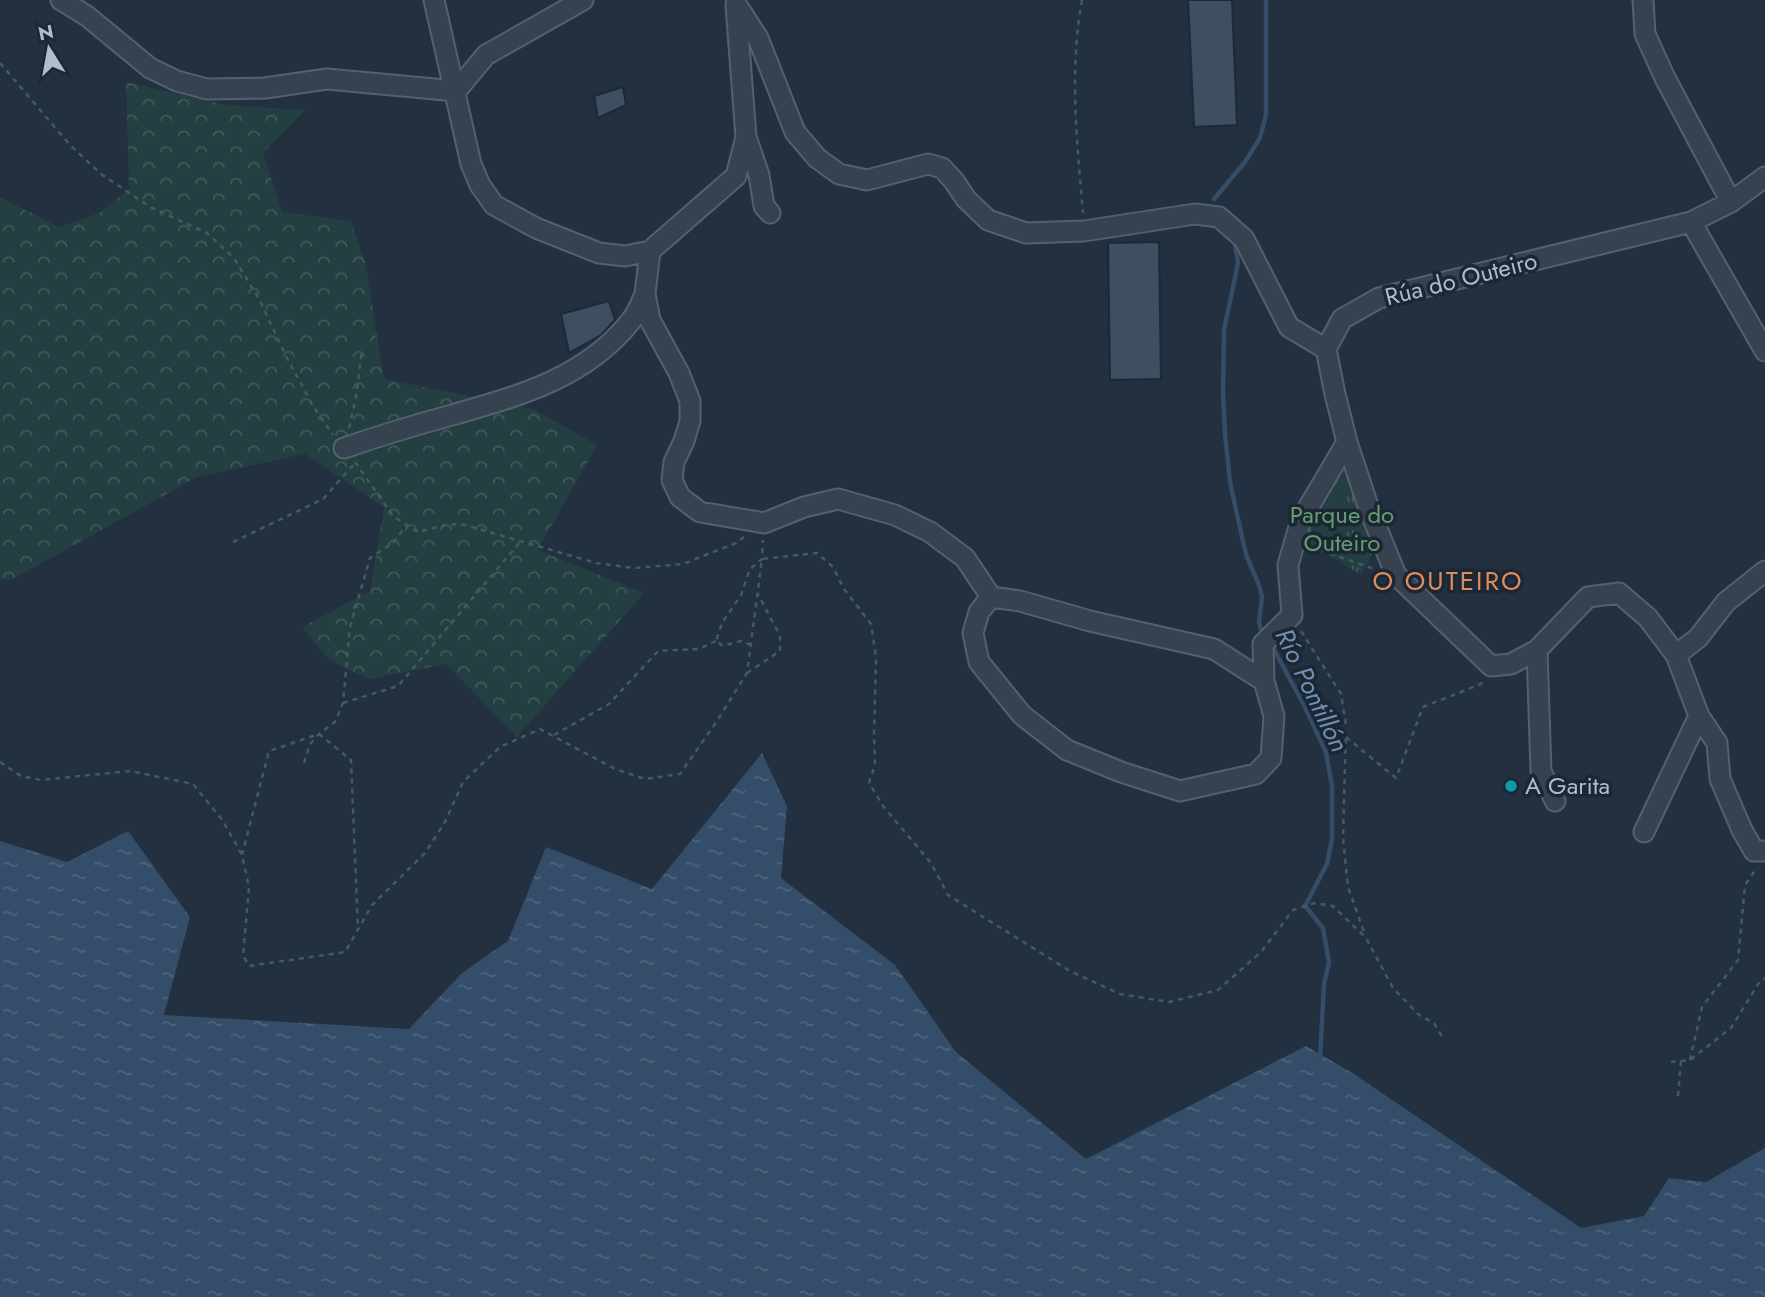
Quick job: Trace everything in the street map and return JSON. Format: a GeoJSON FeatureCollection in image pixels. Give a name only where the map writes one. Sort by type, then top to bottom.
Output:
{"type":"FeatureCollection","features":[{"type":"Feature","properties":{"kind":"street"},"geometry":{"type":"LineString","coordinates":[[61,0],[87,16],[150,68],[177,81],[207,89],[265,88],[327,79],[456,91]]}},
{"type":"Feature","properties":{"kind":"street"},"geometry":{"type":"LineString","coordinates":[[434,0],[471,164],[494,205],[536,228],[599,253],[625,256],[649,251],[736,176],[746,137]]}},
{"type":"Feature","properties":{"kind":"street"},"geometry":{"type":"LineString","coordinates":[[456,91],[486,55],[583,0]]}},
{"type":"Feature","properties":{"kind":"street"},"geometry":{"type":"LineString","coordinates":[[1643,0],[1645,34],[1665,78],[1731,202]]}},
{"type":"Feature","properties":{"kind":"street"},"geometry":{"type":"LineString","coordinates":[[736,2],[758,38],[795,132],[817,158],[839,174],[867,180],[928,164],[942,168],[966,199],[988,220],[1026,233],[1084,231],[1195,214],[1219,218],[1244,239],[1289,327],[1326,349],[1347,442],[1369,509],[1396,575],[1491,666],[1511,664],[1537,650],[1588,597],[1619,593],[1648,618],[1676,655],[1699,716],[1717,743],[1720,779],[1741,830],[1754,851],[1762,858]]}},
{"type":"Feature","properties":{"kind":"street"},"geometry":{"type":"LineString","coordinates":[[736,2],[746,137],[759,175],[764,206],[770,213]]}},
{"type":"Feature","properties":{"kind":"street","name":"Rúa do Outeiro"},"geometry":{"type":"LineString","coordinates":[[1326,349],[1342,319],[1379,298],[1691,222],[1731,202],[1765,177]]}},
{"type":"Feature","properties":{"kind":"street"},"geometry":{"type":"LineString","coordinates":[[1691,222],[1765,351]]}},
{"type":"Feature","properties":{"kind":"street"},"geometry":{"type":"LineString","coordinates":[[649,251],[645,294],[650,320],[679,373],[690,401],[690,421],[674,462],[672,480],[680,497],[700,512],[764,523],[804,507],[838,499],[895,516],[930,532],[965,558],[991,597],[1020,601],[1090,621],[1214,649],[1264,681]]}},
{"type":"Feature","properties":{"kind":"street"},"geometry":{"type":"LineString","coordinates":[[349,456],[385,434],[530,392],[565,376],[600,352],[631,321],[645,294]]}},
{"type":"Feature","properties":{"kind":"street"},"geometry":{"type":"LineString","coordinates":[[991,597],[979,612],[973,633],[979,662],[1022,715],[1067,750],[1121,772],[1180,791],[1256,774],[1271,758],[1274,716],[1264,681],[1269,639],[1292,615],[1287,565],[1301,520],[1347,442]]}},
{"type":"Feature","properties":{"kind":"street"},"geometry":{"type":"LineString","coordinates":[[1676,655],[1698,638],[1727,602],[1765,571]]}},
{"type":"Feature","properties":{"kind":"street"},"geometry":{"type":"LineString","coordinates":[[1537,650],[1541,771],[1555,801]]}},
{"type":"Feature","properties":{"kind":"street"},"geometry":{"type":"LineString","coordinates":[[1644,832],[1699,716]]}},
{"type":"Feature","properties":{"kind":"path"},"geometry":{"type":"LineString","coordinates":[[1082,0],[1074,80],[1084,231]]}},
{"type":"Feature","properties":{"kind":"path"},"geometry":{"type":"LineString","coordinates":[[0,63],[69,145],[101,174],[150,207],[207,233],[234,258],[259,299],[313,406],[393,516],[418,532],[449,524],[465,525],[596,564],[634,568],[683,564],[736,543],[764,523]]}},
{"type":"Feature","properties":{"kind":"path"},"geometry":{"type":"LineString","coordinates":[[233,542],[323,499],[349,456],[362,349]]}},
{"type":"Feature","properties":{"kind":"path"},"geometry":{"type":"LineString","coordinates":[[304,763],[310,744],[335,722],[343,703],[350,627],[370,558],[393,543],[407,525]]}},
{"type":"Feature","properties":{"kind":"path"},"geometry":{"type":"LineString","coordinates":[[343,703],[398,686],[521,541]]}},
{"type":"Feature","properties":{"kind":"path"},"geometry":{"type":"LineString","coordinates":[[1295,541],[1396,575]]}},
{"type":"Feature","properties":{"kind":"path"},"geometry":{"type":"LineString","coordinates":[[554,735],[609,704],[658,651],[699,649],[716,641],[722,623],[741,595],[750,569],[762,559],[817,554],[833,567],[844,589],[871,624],[876,657],[875,765],[869,783],[883,806],[931,863],[948,895],[1070,971],[1120,994],[1169,1002],[1218,990],[1261,953],[1293,910],[1314,903],[1333,906],[1366,938]]}},
{"type":"Feature","properties":{"kind":"path"},"geometry":{"type":"LineString","coordinates":[[0,762],[21,776],[41,780],[130,771],[193,784],[223,821],[242,855],[249,887],[243,955],[249,966],[345,952],[372,905],[426,852],[446,820],[463,782],[500,747],[540,729],[615,769],[645,779],[680,774],[718,721],[747,673],[762,559]]}},
{"type":"Feature","properties":{"kind":"path"},"geometry":{"type":"LineString","coordinates":[[747,673],[780,651],[780,636],[758,592]]}},
{"type":"Feature","properties":{"kind":"path"},"geometry":{"type":"LineString","coordinates":[[1292,615],[1341,694],[1346,725],[1343,811],[1348,887],[1366,938],[1393,988],[1419,1015],[1434,1023],[1444,1040]]}},
{"type":"Feature","properties":{"kind":"path"},"geometry":{"type":"LineString","coordinates":[[716,641],[723,646],[741,641],[751,645]]}},
{"type":"Feature","properties":{"kind":"path"},"geometry":{"type":"LineString","coordinates":[[1346,737],[1396,778],[1423,707],[1481,684],[1491,666]]}},
{"type":"Feature","properties":{"kind":"path"},"geometry":{"type":"LineString","coordinates":[[242,855],[269,751],[319,734]]}},
{"type":"Feature","properties":{"kind":"path"},"geometry":{"type":"LineString","coordinates":[[319,734],[351,760],[358,929]]}},
{"type":"Feature","properties":{"kind":"path"},"geometry":{"type":"LineString","coordinates":[[1690,1060],[1702,1007],[1738,960],[1745,885],[1762,858]]}},
{"type":"Feature","properties":{"kind":"path"},"geometry":{"type":"LineString","coordinates":[[1671,1062],[1690,1060],[1731,1028],[1760,981],[1765,978]]}},
{"type":"Feature","properties":{"kind":"path"},"geometry":{"type":"LineString","coordinates":[[1678,1096],[1681,1061]]}},
{"type":"Feature","properties":{"kind":"green space"},"geometry":{"type":"Polygon","coordinates":[[[126,82],[227,105],[305,110],[263,153],[282,212],[351,221],[366,265],[384,379],[533,409],[597,445],[538,550],[644,593],[517,737],[446,664],[369,679],[329,660],[302,627],[370,591],[384,507],[305,454],[197,477],[13,579],[0,580],[0,197],[59,227],[99,213],[129,189],[126,82]]]}},
{"type":"Feature","properties":{"kind":"green space","name":"Parque do Outeiro"},"geometry":{"type":"Polygon","coordinates":[[[1346,460],[1378,544],[1361,575],[1303,539],[1346,460]]]}},
{"type":"Feature","properties":{"kind":"water"},"geometry":{"type":"Polygon","coordinates":[[[762,753],[787,806],[781,878],[895,965],[956,1052],[1086,1159],[1306,1046],[1354,1074],[1581,1228],[1644,1216],[1669,1178],[1706,1182],[1765,1148],[1765,1297],[0,1297],[0,841],[67,862],[128,831],[190,917],[164,1015],[409,1029],[462,973],[508,941],[546,847],[652,889],[762,753]]]}},
{"type":"Feature","properties":{"kind":"building"},"geometry":{"type":"Polygon","coordinates":[[[1188,0],[1232,0],[1237,125],[1194,127],[1188,0]]]}},
{"type":"Feature","properties":{"kind":"building"},"geometry":{"type":"Polygon","coordinates":[[[623,87],[626,105],[598,118],[594,96],[623,87]]]}},
{"type":"Feature","properties":{"kind":"building"},"geometry":{"type":"Polygon","coordinates":[[[1159,242],[1161,379],[1110,380],[1108,243],[1159,242]]]}},
{"type":"Feature","properties":{"kind":"building"},"geometry":{"type":"Polygon","coordinates":[[[609,301],[615,320],[601,335],[569,353],[561,314],[609,301]]]}},
{"type":"Feature","properties":{"kind":"waterway","name":"Río Pontillón"},"geometry":{"type":"LineString","coordinates":[[1214,199],[1245,162],[1260,138],[1266,115],[1266,0]]}},
{"type":"Feature","properties":{"kind":"waterway","name":"Río Pontillón"},"geometry":{"type":"LineString","coordinates":[[1234,239],[1238,263],[1224,330],[1225,434],[1230,482],[1244,546],[1262,597],[1259,623],[1263,635]]}},
{"type":"Feature","properties":{"kind":"waterway","name":"Río Pontillón"},"geometry":{"type":"LineString","coordinates":[[1271,644],[1326,752],[1332,786],[1332,839],[1327,864],[1305,906],[1323,928],[1329,963],[1324,984],[1320,1059]]}},
{"type":"Feature","properties":{"kind":"place","name":"A Garita"},"geometry":{"type":"Point","coordinates":[1511,786]}},
{"type":"Feature","properties":{"kind":"district","name":"O OUTEIRO"},"geometry":{"type":"Point","coordinates":[1448,581]}}]}
